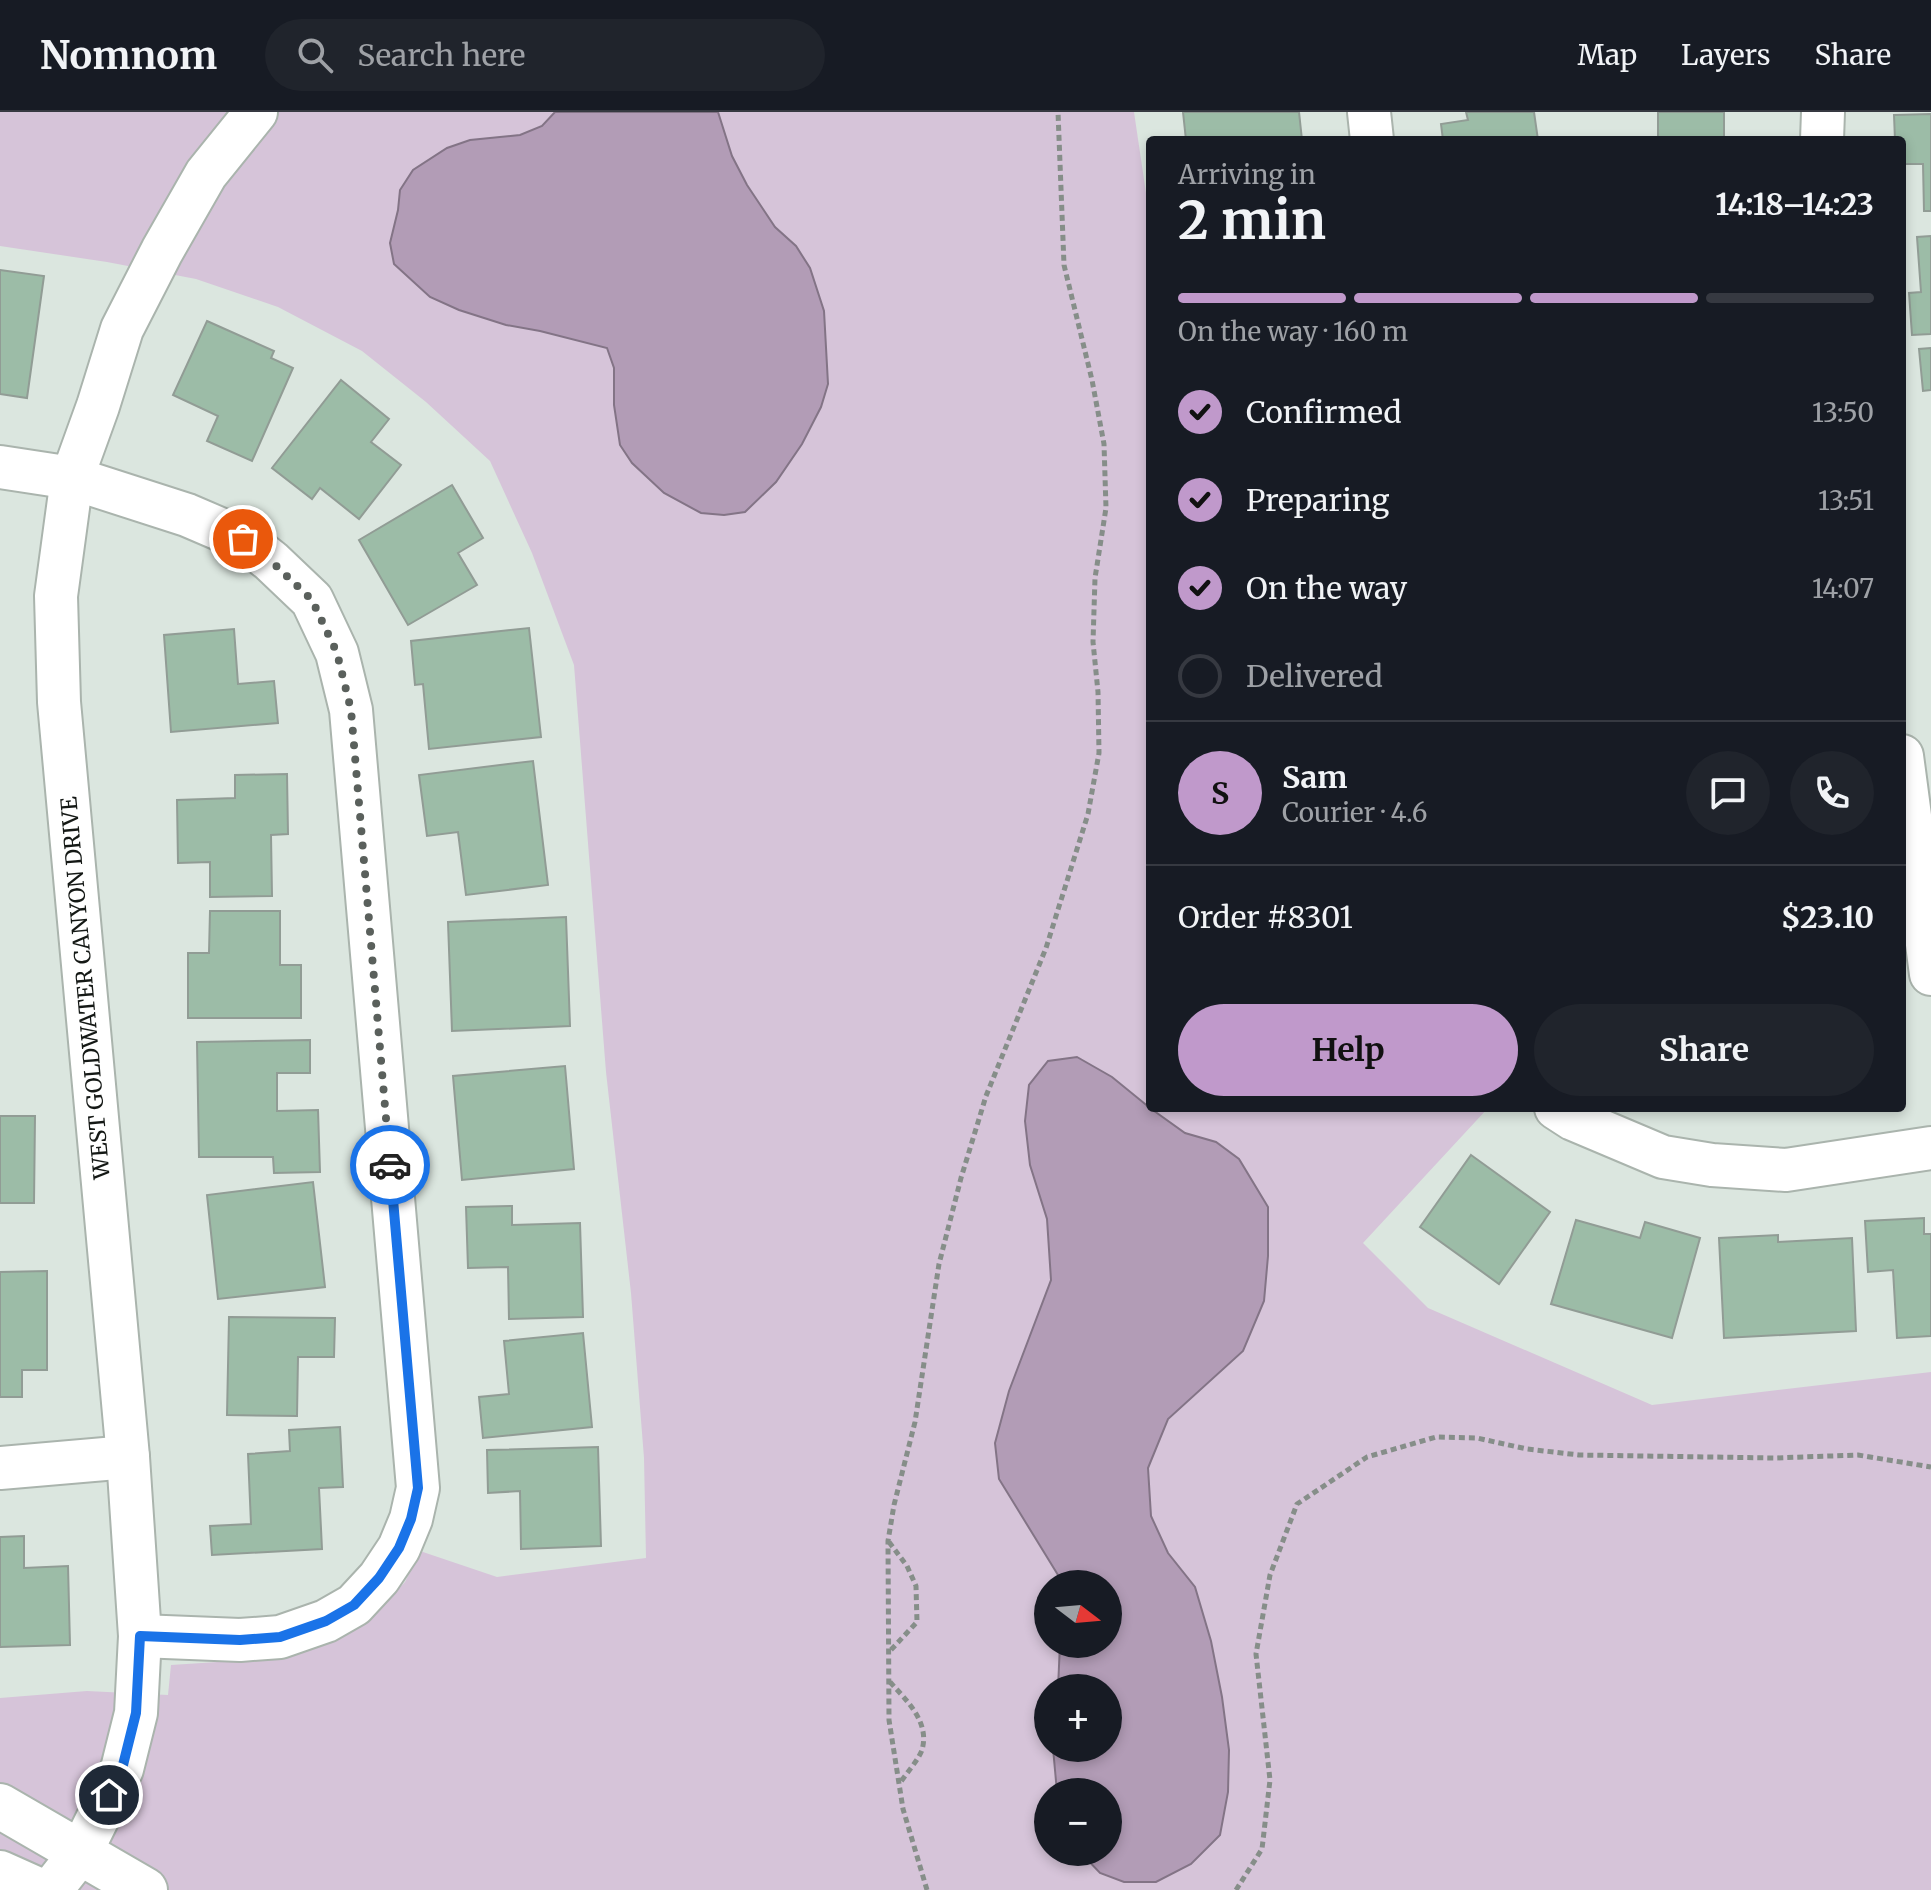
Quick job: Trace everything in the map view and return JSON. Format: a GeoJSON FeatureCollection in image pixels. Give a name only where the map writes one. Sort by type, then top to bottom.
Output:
{"type":"FeatureCollection","features":[{"type":"Feature","properties":{"kind":"street","name":"WEST GOLDWATER CANYON DRIVE"},"geometry":{"type":"LineString","coordinates":[[51,1890],[81,1852],[122,1769],[136,1713],[140,1636],[128,1457],[59,702],[56,596],[72,478],[122,329],[206,174],[256,112]]}},
{"type":"Feature","properties":{"kind":"street"},"geometry":{"type":"LineString","coordinates":[[1369,112],[1372,136]]}},
{"type":"Feature","properties":{"kind":"street"},"geometry":{"type":"LineString","coordinates":[[1822,136],[1823,112]]}},
{"type":"Feature","properties":{"kind":"street"},"geometry":{"type":"LineString","coordinates":[[0,467],[72,478],[187,515],[243,539],[312,600],[337,653],[351,710],[418,1488],[411,1519],[399,1548],[379,1578],[354,1605],[326,1621],[280,1637],[240,1640],[140,1636]]}},
{"type":"Feature","properties":{"kind":"street"},"geometry":{"type":"LineString","coordinates":[[1906,786],[1931,974]]}},
{"type":"Feature","properties":{"kind":"street"},"geometry":{"type":"LineString","coordinates":[[1564,1114],[1663,1157],[1712,1165],[1786,1170],[1931,1148]]}},
{"type":"Feature","properties":{"kind":"street"},"geometry":{"type":"LineString","coordinates":[[0,1468],[128,1457]]}},
{"type":"Feature","properties":{"kind":"street"},"geometry":{"type":"LineString","coordinates":[[0,1806],[145,1890]]}},
{"type":"Feature","properties":{"kind":"street"},"geometry":{"type":"LineString","coordinates":[[0,1873],[38,1890]]}},
{"type":"Feature","properties":{"kind":"path"},"geometry":{"type":"LineString","coordinates":[[927,1890],[903,1809],[889,1720],[888,1541],[915,1422],[939,1264],[961,1178],[986,1096],[1046,948],[1088,814],[1099,753],[1093,642],[1095,578],[1106,508],[1104,444],[1064,265],[1058,112]]}},
{"type":"Feature","properties":{"kind":"path"},"geometry":{"type":"LineString","coordinates":[[1236,1890],[1262,1849],[1270,1780],[1256,1654],[1270,1575],[1297,1504],[1367,1457],[1436,1437],[1477,1438],[1527,1449],[1579,1455],[1775,1458],[1858,1455],[1931,1467]]}},
{"type":"Feature","properties":{"kind":"path"},"geometry":{"type":"LineString","coordinates":[[888,1541],[907,1566],[916,1586],[917,1622],[889,1652]]}},
{"type":"Feature","properties":{"kind":"path"},"geometry":{"type":"LineString","coordinates":[[889,1682],[910,1704],[922,1725],[922,1750],[900,1784]]}},
{"type":"Feature","properties":{"kind":"shaded area"},"geometry":{"type":"Polygon","coordinates":[[[0,112],[1134,112],[1146,193],[1146,1112],[1484,1112],[1363,1243],[1428,1308],[1652,1405],[1931,1372],[1931,1890],[0,1890],[0,1698],[87,1691],[168,1695],[171,1665],[248,1660],[327,1643],[373,1616],[405,1582],[420,1551],[497,1577],[646,1558],[644,1458],[631,1293],[606,1072],[574,665],[532,553],[490,461],[426,402],[362,351],[278,307],[196,279],[0,246],[0,112]]]}},
{"type":"Feature","properties":{"kind":"shaded area"},"geometry":{"type":"Polygon","coordinates":[[[555,112],[718,112],[732,156],[747,185],[775,227],[796,246],[810,268],[824,311],[828,384],[821,407],[802,444],[776,482],[745,512],[724,515],[701,513],[664,493],[632,463],[620,445],[614,405],[614,368],[607,348],[506,325],[459,310],[430,297],[394,264],[390,243],[400,190],[413,170],[447,148],[470,140],[520,135],[542,126],[555,112]]]}},
{"type":"Feature","properties":{"kind":"shaded area"},"geometry":{"type":"Polygon","coordinates":[[[1077,1057],[1112,1077],[1146,1105],[1146,1112],[1156,1112],[1185,1133],[1216,1142],[1239,1159],[1268,1207],[1264,1301],[1243,1351],[1168,1419],[1148,1468],[1151,1516],[1168,1553],[1195,1587],[1211,1641],[1229,1750],[1228,1792],[1220,1835],[1191,1864],[1156,1882],[1124,1882],[1100,1873],[1093,1866],[1122,1866],[1122,1778],[1056,1778],[1054,1762],[1122,1762],[1122,1674],[1059,1674],[1059,1658],[1122,1658],[1122,1570],[1055,1570],[999,1479],[995,1443],[1009,1391],[1051,1280],[1047,1219],[1030,1165],[1025,1121],[1029,1085],[1048,1061],[1077,1057]]]}},
{"type":"Feature","properties":{"kind":"building"},"geometry":{"type":"Polygon","coordinates":[[[1183,112],[1299,112],[1302,136],[1186,136],[1183,112]]]}},
{"type":"Feature","properties":{"kind":"building"},"geometry":{"type":"Polygon","coordinates":[[[1466,112],[1534,112],[1537,136],[1442,136],[1441,124],[1468,120],[1466,112]]]}},
{"type":"Feature","properties":{"kind":"building"},"geometry":{"type":"Polygon","coordinates":[[[1658,112],[1724,112],[1724,136],[1658,136],[1658,112]]]}},
{"type":"Feature","properties":{"kind":"building"},"geometry":{"type":"Polygon","coordinates":[[[1931,114],[1931,211],[1924,211],[1923,164],[1906,164],[1906,136],[1895,136],[1894,115],[1931,114]]]}},
{"type":"Feature","properties":{"kind":"building"},"geometry":{"type":"Polygon","coordinates":[[[1931,236],[1931,334],[1912,335],[1909,293],[1921,292],[1917,237],[1931,236]]]}},
{"type":"Feature","properties":{"kind":"building"},"geometry":{"type":"Polygon","coordinates":[[[0,270],[44,276],[27,398],[0,394],[0,270]]]}},
{"type":"Feature","properties":{"kind":"building"},"geometry":{"type":"Polygon","coordinates":[[[207,321],[274,351],[271,358],[293,368],[252,461],[207,441],[218,416],[173,395],[207,321]]]}},
{"type":"Feature","properties":{"kind":"building"},"geometry":{"type":"Polygon","coordinates":[[[1931,348],[1931,390],[1923,391],[1919,349],[1931,348]]]}},
{"type":"Feature","properties":{"kind":"building"},"geometry":{"type":"Polygon","coordinates":[[[341,380],[389,419],[371,442],[401,465],[359,519],[320,488],[312,499],[272,468],[341,380]]]}},
{"type":"Feature","properties":{"kind":"building"},"geometry":{"type":"Polygon","coordinates":[[[452,485],[483,538],[458,553],[477,585],[408,625],[359,540],[452,485]]]}},
{"type":"Feature","properties":{"kind":"building"},"geometry":{"type":"Polygon","coordinates":[[[529,628],[541,737],[429,749],[423,684],[415,685],[411,641],[529,628]]]}},
{"type":"Feature","properties":{"kind":"building"},"geometry":{"type":"Polygon","coordinates":[[[234,629],[238,684],[274,681],[278,723],[171,732],[164,635],[234,629]]]}},
{"type":"Feature","properties":{"kind":"building"},"geometry":{"type":"Polygon","coordinates":[[[533,761],[548,885],[466,895],[458,832],[427,836],[419,775],[533,761]]]}},
{"type":"Feature","properties":{"kind":"building"},"geometry":{"type":"Polygon","coordinates":[[[287,774],[288,834],[271,835],[272,896],[210,897],[210,862],[178,863],[177,800],[235,798],[235,775],[287,774]]]}},
{"type":"Feature","properties":{"kind":"building"},"geometry":{"type":"Polygon","coordinates":[[[210,911],[280,911],[280,965],[301,965],[301,1018],[188,1018],[188,953],[209,953],[210,911]]]}},
{"type":"Feature","properties":{"kind":"building"},"geometry":{"type":"Polygon","coordinates":[[[566,917],[570,1026],[452,1031],[448,922],[566,917]]]}},
{"type":"Feature","properties":{"kind":"building"},"geometry":{"type":"Polygon","coordinates":[[[310,1040],[310,1073],[277,1073],[277,1111],[318,1110],[320,1172],[274,1173],[273,1157],[199,1157],[197,1042],[310,1040]]]}},
{"type":"Feature","properties":{"kind":"building"},"geometry":{"type":"Polygon","coordinates":[[[565,1066],[574,1169],[462,1180],[453,1076],[565,1066]]]}},
{"type":"Feature","properties":{"kind":"building"},"geometry":{"type":"Polygon","coordinates":[[[0,1116],[35,1116],[34,1203],[0,1203],[0,1116]]]}},
{"type":"Feature","properties":{"kind":"building"},"geometry":{"type":"Polygon","coordinates":[[[1471,1155],[1550,1212],[1499,1284],[1420,1227],[1471,1155]]]}},
{"type":"Feature","properties":{"kind":"building"},"geometry":{"type":"Polygon","coordinates":[[[313,1182],[325,1287],[218,1299],[207,1195],[313,1182]]]}},
{"type":"Feature","properties":{"kind":"building"},"geometry":{"type":"Polygon","coordinates":[[[512,1206],[512,1225],[580,1223],[583,1317],[509,1319],[508,1267],[468,1268],[466,1207],[512,1206]]]}},
{"type":"Feature","properties":{"kind":"building"},"geometry":{"type":"Polygon","coordinates":[[[1924,1218],[1924,1234],[1931,1234],[1931,1336],[1897,1338],[1893,1270],[1868,1272],[1865,1221],[1924,1218]]]}},
{"type":"Feature","properties":{"kind":"building"},"geometry":{"type":"Polygon","coordinates":[[[1576,1220],[1640,1238],[1645,1222],[1700,1238],[1672,1338],[1551,1304],[1576,1220]]]}},
{"type":"Feature","properties":{"kind":"building"},"geometry":{"type":"Polygon","coordinates":[[[1778,1235],[1778,1242],[1852,1238],[1856,1331],[1724,1338],[1719,1238],[1778,1235]]]}},
{"type":"Feature","properties":{"kind":"building"},"geometry":{"type":"Polygon","coordinates":[[[47,1271],[47,1370],[22,1370],[22,1397],[0,1397],[0,1272],[47,1271]]]}},
{"type":"Feature","properties":{"kind":"building"},"geometry":{"type":"Polygon","coordinates":[[[229,1317],[335,1318],[334,1357],[298,1357],[297,1416],[227,1415],[229,1317]]]}},
{"type":"Feature","properties":{"kind":"building"},"geometry":{"type":"Polygon","coordinates":[[[583,1333],[592,1427],[483,1438],[479,1397],[509,1394],[504,1341],[583,1333]]]}},
{"type":"Feature","properties":{"kind":"building"},"geometry":{"type":"Polygon","coordinates":[[[340,1427],[343,1487],[319,1488],[322,1549],[212,1555],[210,1526],[251,1524],[248,1454],[290,1451],[289,1430],[340,1427]]]}},
{"type":"Feature","properties":{"kind":"building"},"geometry":{"type":"Polygon","coordinates":[[[598,1447],[601,1546],[521,1549],[520,1491],[488,1493],[487,1450],[598,1447]]]}},
{"type":"Feature","properties":{"kind":"building"},"geometry":{"type":"Polygon","coordinates":[[[24,1536],[24,1568],[68,1566],[70,1645],[0,1647],[0,1537],[24,1536]]]}},
{"type":"Feature","properties":{"kind":"way so far"},"geometry":{"type":"LineString","coordinates":[[243,539],[312,600],[337,653],[351,710],[390,1165]]}},
{"type":"Feature","properties":{"kind":"route"},"geometry":{"type":"LineString","coordinates":[[109,1795],[122,1769],[136,1713],[140,1636],[240,1640],[280,1637],[326,1621],[354,1605],[379,1578],[399,1548],[411,1519],[418,1488],[390,1165]]}}]}
